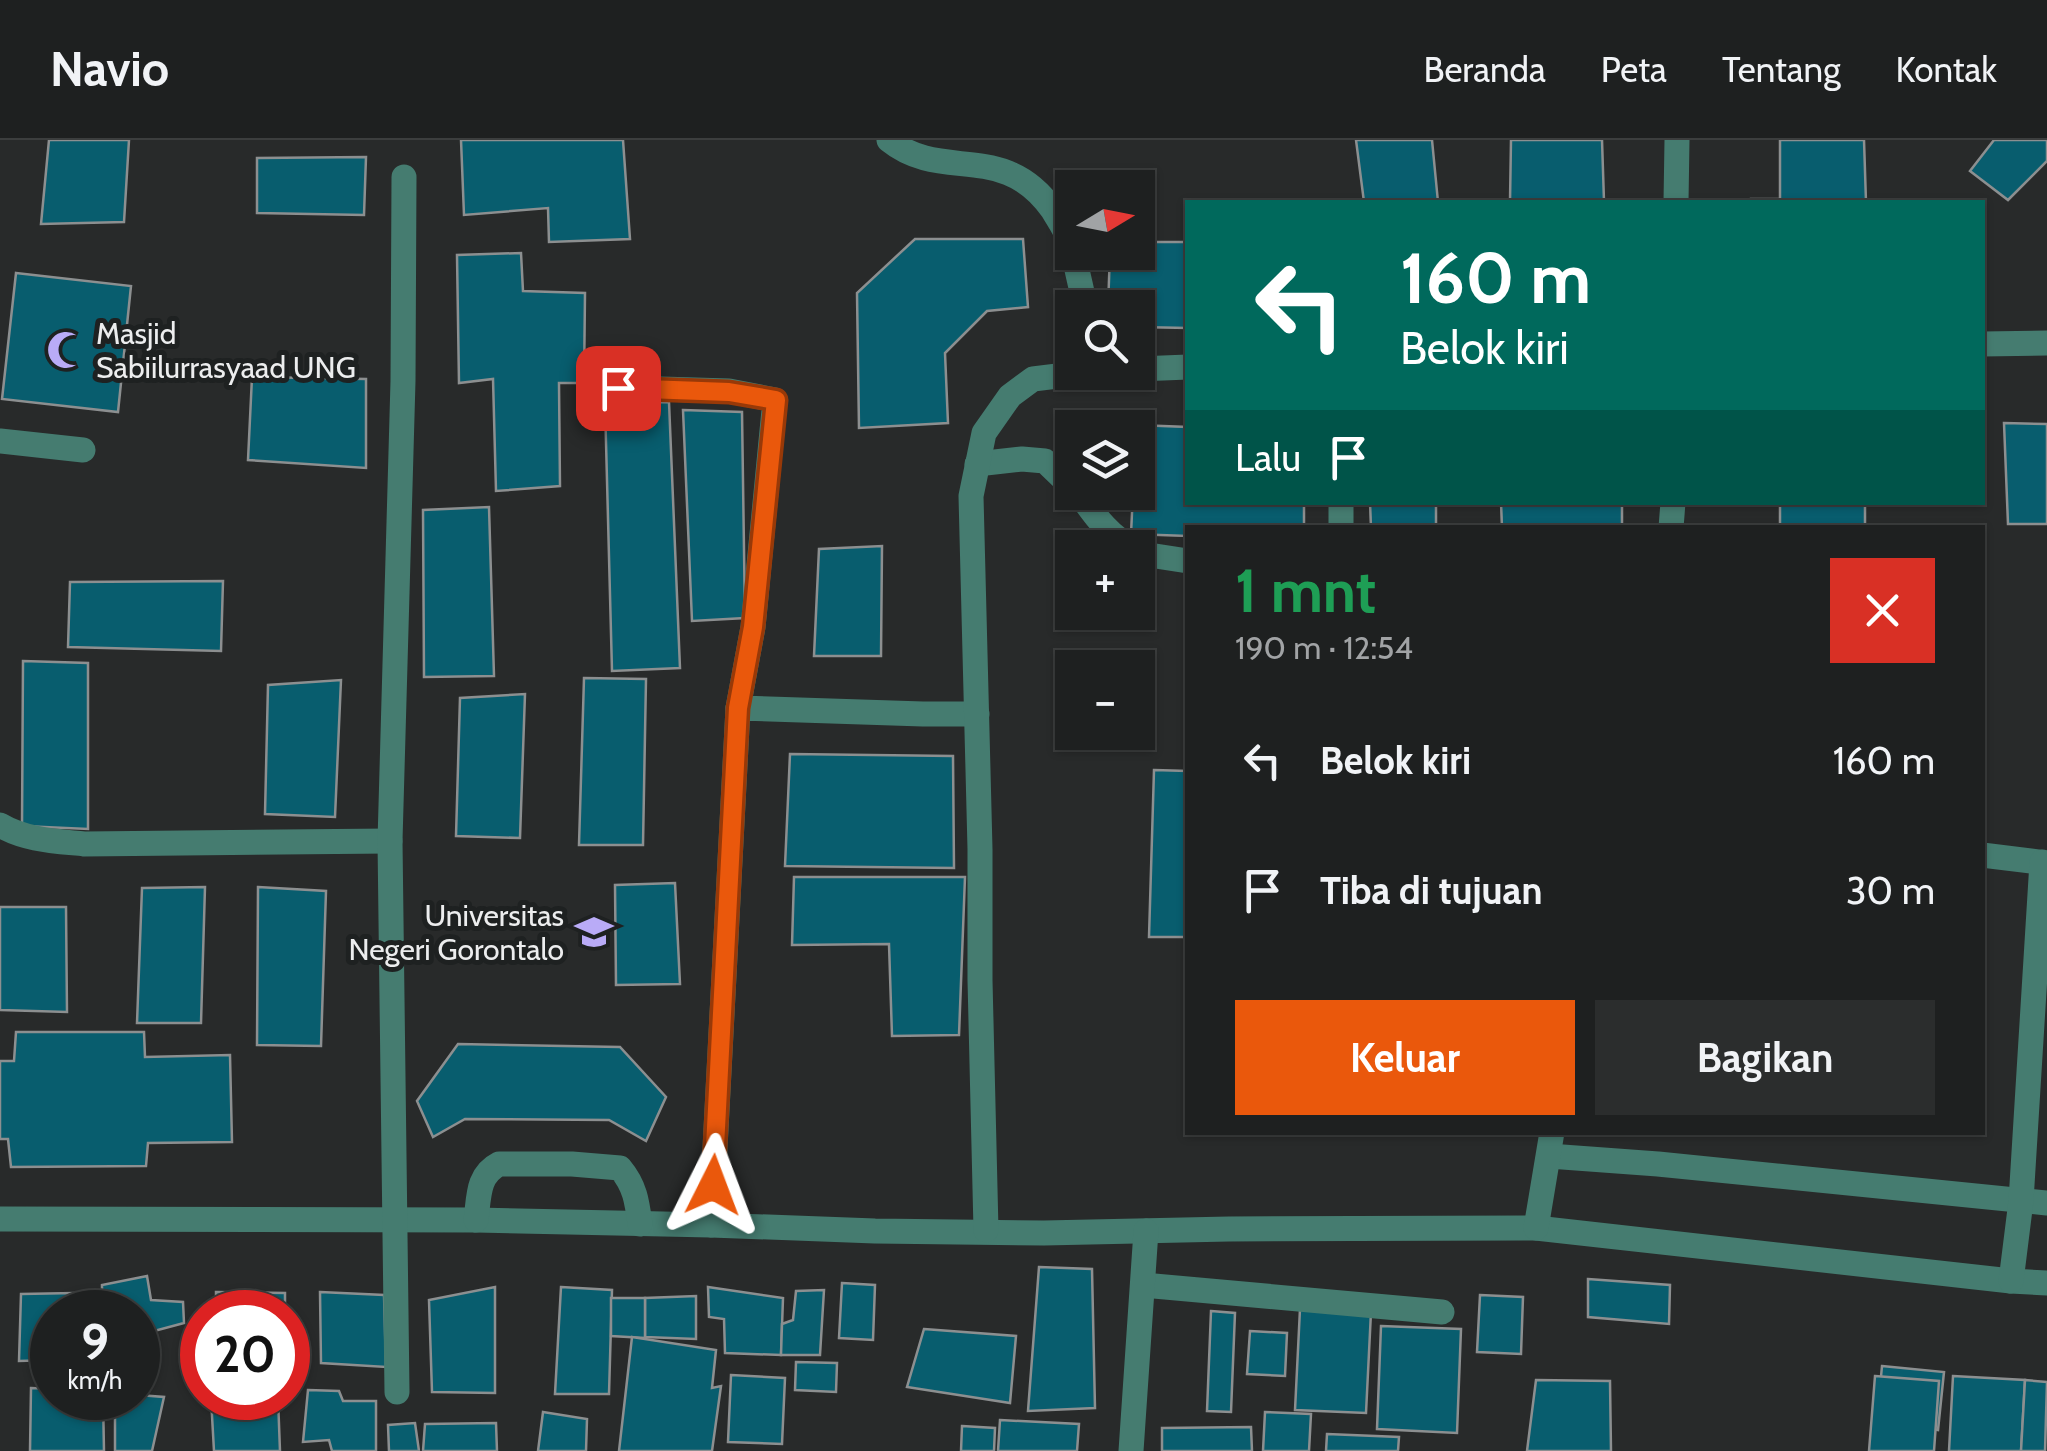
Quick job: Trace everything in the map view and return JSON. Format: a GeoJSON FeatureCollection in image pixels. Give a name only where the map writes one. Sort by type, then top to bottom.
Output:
{"type":"FeatureCollection","features":[{"type":"Feature","properties":{"kind":"street"},"geometry":{"type":"LineString","coordinates":[[889,140],[906,152],[989,160],[1013,169],[1041,190],[1055,214]]}},
{"type":"Feature","properties":{"kind":"street"},"geometry":{"type":"LineString","coordinates":[[1676,200],[1677,140]]}},
{"type":"Feature","properties":{"kind":"street"},"geometry":{"type":"LineString","coordinates":[[397,1392],[390,842],[403,390],[404,177]]}},
{"type":"Feature","properties":{"kind":"street"},"geometry":{"type":"LineString","coordinates":[[1985,344],[2047,343]]}},
{"type":"Feature","properties":{"kind":"street"},"geometry":{"type":"LineString","coordinates":[[1155,368],[1185,366]]}},
{"type":"Feature","properties":{"kind":"street"},"geometry":{"type":"LineString","coordinates":[[986,1230],[971,496],[984,434],[1010,396],[1034,379],[1055,376]]}},
{"type":"Feature","properties":{"kind":"street"},"geometry":{"type":"LineString","coordinates":[[593,387],[729,392],[776,400],[753,627],[738,708],[711,1224]]}},
{"type":"Feature","properties":{"kind":"street"},"geometry":{"type":"LineString","coordinates":[[0,442],[82,450]]}},
{"type":"Feature","properties":{"kind":"street"},"geometry":{"type":"LineString","coordinates":[[977,464],[1022,459],[1045,461],[1055,471]]}},
{"type":"Feature","properties":{"kind":"street"},"geometry":{"type":"LineString","coordinates":[[1090,510],[1108,530]]}},
{"type":"Feature","properties":{"kind":"street"},"geometry":{"type":"LineString","coordinates":[[1155,556],[1185,560]]}},
{"type":"Feature","properties":{"kind":"street"},"geometry":{"type":"LineString","coordinates":[[738,708],[977,714]]}},
{"type":"Feature","properties":{"kind":"street"},"geometry":{"type":"LineString","coordinates":[[0,825],[37,839],[84,844],[390,842]]}},
{"type":"Feature","properties":{"kind":"street"},"geometry":{"type":"LineString","coordinates":[[1985,855],[2045,863],[2021,1201],[2011,1281]]}},
{"type":"Feature","properties":{"kind":"street"},"geometry":{"type":"LineString","coordinates":[[1536,1228],[1550,1144],[1677,1166],[2047,1203]]}},
{"type":"Feature","properties":{"kind":"street"},"geometry":{"type":"LineString","coordinates":[[476,1220],[482,1177],[490,1168],[499,1164],[572,1164],[620,1168],[636,1194],[640,1224]]}},
{"type":"Feature","properties":{"kind":"street"},"geometry":{"type":"LineString","coordinates":[[0,1219],[476,1220],[1044,1232],[1536,1228],[2047,1282]]}},
{"type":"Feature","properties":{"kind":"street"},"geometry":{"type":"LineString","coordinates":[[1131,1451],[1146,1231]]}},
{"type":"Feature","properties":{"kind":"street"},"geometry":{"type":"LineString","coordinates":[[1143,1284],[1442,1312]]}},
{"type":"Feature","properties":{"kind":"building"},"geometry":{"type":"Polygon","coordinates":[[[49,140],[129,140],[124,222],[41,224],[49,140]]]}},
{"type":"Feature","properties":{"kind":"building"},"geometry":{"type":"Polygon","coordinates":[[[461,140],[623,140],[630,239],[549,242],[548,208],[464,215],[461,140]]]}},
{"type":"Feature","properties":{"kind":"building"},"geometry":{"type":"Polygon","coordinates":[[[1356,140],[1432,140],[1438,200],[1364,200],[1356,140]]]}},
{"type":"Feature","properties":{"kind":"building"},"geometry":{"type":"Polygon","coordinates":[[[1511,140],[1602,140],[1604,200],[1510,200],[1511,140]]]}},
{"type":"Feature","properties":{"kind":"building"},"geometry":{"type":"Polygon","coordinates":[[[1780,140],[1864,140],[1866,200],[1751,200],[1780,199],[1780,140]]]}},
{"type":"Feature","properties":{"kind":"building"},"geometry":{"type":"Polygon","coordinates":[[[1994,140],[2047,140],[2047,161],[2008,200],[1970,171],[1994,140]]]}},
{"type":"Feature","properties":{"kind":"building"},"geometry":{"type":"Polygon","coordinates":[[[366,157],[364,215],[257,213],[257,158],[366,157]]]}},
{"type":"Feature","properties":{"kind":"building"},"geometry":{"type":"Polygon","coordinates":[[[915,239],[1023,239],[1028,307],[987,311],[945,353],[948,423],[859,428],[857,293],[915,239]]]}},
{"type":"Feature","properties":{"kind":"building"},"geometry":{"type":"Polygon","coordinates":[[[1155,242],[1185,242],[1185,328],[1155,327],[1155,290],[1109,290],[1109,270],[1155,270],[1155,242]]]}},
{"type":"Feature","properties":{"kind":"building"},"geometry":{"type":"Polygon","coordinates":[[[521,253],[523,291],[585,293],[584,383],[559,383],[560,486],[496,491],[493,379],[459,383],[457,255],[521,253]]]}},
{"type":"Feature","properties":{"kind":"building","name":"Masjid Sabiilurrasyaad UNG"},"geometry":{"type":"Polygon","coordinates":[[[16,273],[131,286],[118,412],[2,399],[16,273]]]}},
{"type":"Feature","properties":{"kind":"building"},"geometry":{"type":"Polygon","coordinates":[[[252,377],[366,379],[366,468],[248,460],[252,377]]]}},
{"type":"Feature","properties":{"kind":"building"},"geometry":{"type":"Polygon","coordinates":[[[669,402],[680,668],[612,671],[605,404],[669,402]]]}},
{"type":"Feature","properties":{"kind":"building"},"geometry":{"type":"Polygon","coordinates":[[[683,410],[742,412],[745,618],[692,621],[683,410]]]}},
{"type":"Feature","properties":{"kind":"building"},"geometry":{"type":"Polygon","coordinates":[[[2004,423],[2047,424],[2047,524],[2008,524],[2004,423]]]}},
{"type":"Feature","properties":{"kind":"building"},"geometry":{"type":"Polygon","coordinates":[[[1155,426],[1185,427],[1185,505],[1304,505],[1304,525],[1185,525],[1185,536],[1131,530],[1132,510],[1155,510],[1155,426]]]}},
{"type":"Feature","properties":{"kind":"building"},"geometry":{"type":"Polygon","coordinates":[[[1370,505],[1436,505],[1436,525],[1371,525],[1370,505]]]}},
{"type":"Feature","properties":{"kind":"building"},"geometry":{"type":"Polygon","coordinates":[[[1501,505],[1622,505],[1622,525],[1502,525],[1501,505]]]}},
{"type":"Feature","properties":{"kind":"building"},"geometry":{"type":"Polygon","coordinates":[[[1780,505],[1865,505],[1865,525],[1780,525],[1780,505]]]}},
{"type":"Feature","properties":{"kind":"building"},"geometry":{"type":"Polygon","coordinates":[[[489,507],[494,676],[424,677],[423,510],[489,507]]]}},
{"type":"Feature","properties":{"kind":"building"},"geometry":{"type":"Polygon","coordinates":[[[882,546],[881,656],[814,656],[819,549],[882,546]]]}},
{"type":"Feature","properties":{"kind":"building"},"geometry":{"type":"Polygon","coordinates":[[[223,581],[221,651],[68,647],[70,582],[223,581]]]}},
{"type":"Feature","properties":{"kind":"building"},"geometry":{"type":"Polygon","coordinates":[[[23,661],[88,663],[88,829],[22,826],[23,661]]]}},
{"type":"Feature","properties":{"kind":"building"},"geometry":{"type":"Polygon","coordinates":[[[584,678],[646,679],[643,845],[579,845],[584,678]]]}},
{"type":"Feature","properties":{"kind":"building"},"geometry":{"type":"Polygon","coordinates":[[[341,680],[335,817],[265,814],[268,685],[341,680]]]}},
{"type":"Feature","properties":{"kind":"building"},"geometry":{"type":"Polygon","coordinates":[[[525,694],[520,838],[456,836],[460,698],[525,694]]]}},
{"type":"Feature","properties":{"kind":"building"},"geometry":{"type":"Polygon","coordinates":[[[790,754],[953,756],[954,868],[785,866],[790,754]]]}},
{"type":"Feature","properties":{"kind":"building"},"geometry":{"type":"Polygon","coordinates":[[[1154,770],[1185,771],[1185,937],[1149,937],[1154,770]]]}},
{"type":"Feature","properties":{"kind":"building"},"geometry":{"type":"Polygon","coordinates":[[[794,877],[965,877],[959,1035],[892,1036],[889,944],[792,945],[794,877]]]}},
{"type":"Feature","properties":{"kind":"building"},"geometry":{"type":"Polygon","coordinates":[[[675,883],[680,984],[616,985],[615,885],[675,883]]]}},
{"type":"Feature","properties":{"kind":"building"},"geometry":{"type":"Polygon","coordinates":[[[205,887],[201,1023],[137,1023],[142,888],[205,887]]]}},
{"type":"Feature","properties":{"kind":"building"},"geometry":{"type":"Polygon","coordinates":[[[258,887],[326,891],[321,1046],[257,1045],[258,887]]]}},
{"type":"Feature","properties":{"kind":"building"},"geometry":{"type":"Polygon","coordinates":[[[0,907],[66,907],[67,1012],[0,1010],[0,907]]]}},
{"type":"Feature","properties":{"kind":"building"},"geometry":{"type":"Polygon","coordinates":[[[16,1032],[144,1032],[145,1057],[230,1055],[232,1142],[148,1143],[146,1166],[11,1167],[8,1139],[0,1139],[0,1061],[14,1061],[16,1032]]]}},
{"type":"Feature","properties":{"kind":"building"},"geometry":{"type":"Polygon","coordinates":[[[458,1044],[620,1047],[666,1097],[646,1141],[609,1120],[465,1119],[433,1137],[417,1101],[458,1044]]]}},
{"type":"Feature","properties":{"kind":"building"},"geometry":{"type":"Polygon","coordinates":[[[1039,1267],[1092,1269],[1095,1408],[1028,1411],[1039,1267]]]}},
{"type":"Feature","properties":{"kind":"building"},"geometry":{"type":"Polygon","coordinates":[[[147,1276],[149,1290],[102,1290],[102,1285],[147,1276]]]}},
{"type":"Feature","properties":{"kind":"building"},"geometry":{"type":"Polygon","coordinates":[[[1588,1279],[1670,1285],[1669,1324],[1588,1317],[1588,1279]]]}},
{"type":"Feature","properties":{"kind":"building"},"geometry":{"type":"Polygon","coordinates":[[[842,1283],[875,1285],[873,1340],[839,1338],[842,1283]]]}},
{"type":"Feature","properties":{"kind":"building"},"geometry":{"type":"Polygon","coordinates":[[[495,1287],[495,1393],[432,1392],[429,1300],[495,1287]]]}},
{"type":"Feature","properties":{"kind":"building"},"geometry":{"type":"Polygon","coordinates":[[[561,1287],[612,1290],[609,1394],[555,1394],[561,1287]]]}},
{"type":"Feature","properties":{"kind":"building"},"geometry":{"type":"Polygon","coordinates":[[[708,1287],[783,1298],[781,1355],[725,1353],[724,1319],[709,1317],[708,1287]]]}},
{"type":"Feature","properties":{"kind":"building"},"geometry":{"type":"Polygon","coordinates":[[[824,1290],[820,1355],[781,1355],[782,1324],[793,1320],[796,1291],[824,1290]]]}},
{"type":"Feature","properties":{"kind":"building"},"geometry":{"type":"Polygon","coordinates":[[[320,1292],[384,1295],[386,1367],[321,1363],[320,1292]]]}},
{"type":"Feature","properties":{"kind":"building"},"geometry":{"type":"Polygon","coordinates":[[[21,1294],[30,1294],[30,1361],[19,1361],[21,1294]]]}},
{"type":"Feature","properties":{"kind":"building"},"geometry":{"type":"Polygon","coordinates":[[[1480,1295],[1523,1297],[1521,1354],[1477,1352],[1480,1295]]]}},
{"type":"Feature","properties":{"kind":"building"},"geometry":{"type":"Polygon","coordinates":[[[696,1296],[696,1339],[645,1337],[645,1298],[696,1296]]]}},
{"type":"Feature","properties":{"kind":"building"},"geometry":{"type":"Polygon","coordinates":[[[611,1298],[645,1298],[645,1338],[611,1336],[611,1298]]]}},
{"type":"Feature","properties":{"kind":"building"},"geometry":{"type":"Polygon","coordinates":[[[160,1301],[180,1302],[180,1324],[160,1329],[160,1301]]]}},
{"type":"Feature","properties":{"kind":"building"},"geometry":{"type":"Polygon","coordinates":[[[1300,1309],[1371,1312],[1366,1413],[1295,1410],[1300,1309]]]}},
{"type":"Feature","properties":{"kind":"building"},"geometry":{"type":"Polygon","coordinates":[[[1211,1311],[1235,1313],[1231,1412],[1207,1411],[1211,1311]]]}},
{"type":"Feature","properties":{"kind":"building"},"geometry":{"type":"Polygon","coordinates":[[[1381,1326],[1461,1329],[1457,1433],[1377,1429],[1381,1326]]]}},
{"type":"Feature","properties":{"kind":"building"},"geometry":{"type":"Polygon","coordinates":[[[924,1329],[1016,1336],[1010,1403],[907,1387],[924,1329]]]}},
{"type":"Feature","properties":{"kind":"building"},"geometry":{"type":"Polygon","coordinates":[[[1250,1331],[1287,1333],[1285,1376],[1247,1374],[1250,1331]]]}},
{"type":"Feature","properties":{"kind":"building"},"geometry":{"type":"Polygon","coordinates":[[[632,1337],[716,1350],[712,1388],[721,1386],[712,1451],[619,1451],[632,1337]]]}},
{"type":"Feature","properties":{"kind":"building"},"geometry":{"type":"Polygon","coordinates":[[[796,1362],[837,1363],[836,1392],[795,1390],[796,1362]]]}},
{"type":"Feature","properties":{"kind":"building"},"geometry":{"type":"Polygon","coordinates":[[[1882,1366],[1944,1372],[1938,1430],[1932,1429],[1930,1451],[1874,1451],[1882,1366]]]}},
{"type":"Feature","properties":{"kind":"building"},"geometry":{"type":"Polygon","coordinates":[[[731,1375],[785,1378],[782,1444],[728,1442],[731,1375]]]}},
{"type":"Feature","properties":{"kind":"building"},"geometry":{"type":"Polygon","coordinates":[[[1875,1376],[1939,1381],[1934,1451],[1869,1451],[1875,1376]]]}},
{"type":"Feature","properties":{"kind":"building"},"geometry":{"type":"Polygon","coordinates":[[[1953,1376],[2025,1380],[2021,1451],[1949,1451],[1953,1376]]]}},
{"type":"Feature","properties":{"kind":"building"},"geometry":{"type":"Polygon","coordinates":[[[1536,1380],[1610,1381],[1611,1451],[1527,1451],[1536,1380]]]}},
{"type":"Feature","properties":{"kind":"building"},"geometry":{"type":"Polygon","coordinates":[[[2025,1380],[2047,1382],[2045,1451],[2021,1451],[2025,1380]]]}},
{"type":"Feature","properties":{"kind":"building"},"geometry":{"type":"Polygon","coordinates":[[[310,1390],[339,1391],[343,1401],[376,1401],[376,1451],[332,1451],[329,1440],[303,1442],[305,1420],[310,1420],[310,1390]]]}},
{"type":"Feature","properties":{"kind":"building"},"geometry":{"type":"Polygon","coordinates":[[[543,1412],[587,1419],[586,1451],[538,1451],[543,1412]]]}},
{"type":"Feature","properties":{"kind":"building"},"geometry":{"type":"Polygon","coordinates":[[[1265,1412],[1311,1414],[1309,1451],[1263,1451],[1265,1412]]]}},
{"type":"Feature","properties":{"kind":"building"},"geometry":{"type":"Polygon","coordinates":[[[30,1420],[103,1420],[104,1451],[30,1451],[30,1420]]]}},
{"type":"Feature","properties":{"kind":"building"},"geometry":{"type":"Polygon","coordinates":[[[115,1420],[159,1420],[152,1451],[115,1451],[115,1420]]]}},
{"type":"Feature","properties":{"kind":"building"},"geometry":{"type":"Polygon","coordinates":[[[212,1420],[279,1420],[280,1451],[214,1451],[212,1420]]]}},
{"type":"Feature","properties":{"kind":"building"},"geometry":{"type":"Polygon","coordinates":[[[1000,1420],[1079,1424],[1077,1451],[998,1451],[1000,1420]]]}},
{"type":"Feature","properties":{"kind":"building"},"geometry":{"type":"Polygon","coordinates":[[[415,1423],[419,1451],[389,1451],[388,1425],[415,1423]]]}},
{"type":"Feature","properties":{"kind":"building"},"geometry":{"type":"Polygon","coordinates":[[[496,1423],[497,1451],[423,1451],[425,1424],[496,1423]]]}},
{"type":"Feature","properties":{"kind":"building"},"geometry":{"type":"Polygon","coordinates":[[[962,1426],[995,1428],[994,1451],[961,1451],[962,1426]]]}},
{"type":"Feature","properties":{"kind":"building"},"geometry":{"type":"Polygon","coordinates":[[[1251,1427],[1252,1451],[1162,1451],[1162,1428],[1251,1427]]]}},
{"type":"Feature","properties":{"kind":"building"},"geometry":{"type":"Polygon","coordinates":[[[1327,1434],[1399,1437],[1398,1451],[1326,1451],[1327,1434]]]}},
{"type":"Feature","properties":{"kind":"place","name":"Masjid Sabiilurrasyaad UNG"},"geometry":{"type":"Point","coordinates":[66,350]}},
{"type":"Feature","properties":{"kind":"place","name":"Universitas Negeri Gorontalo"},"geometry":{"type":"Point","coordinates":[594,932]}},
{"type":"Feature","properties":{"kind":"route"},"geometry":{"type":"LineString","coordinates":[[618,388],[729,392],[776,400],[753,627],[738,708],[713,1185]]}}]}
